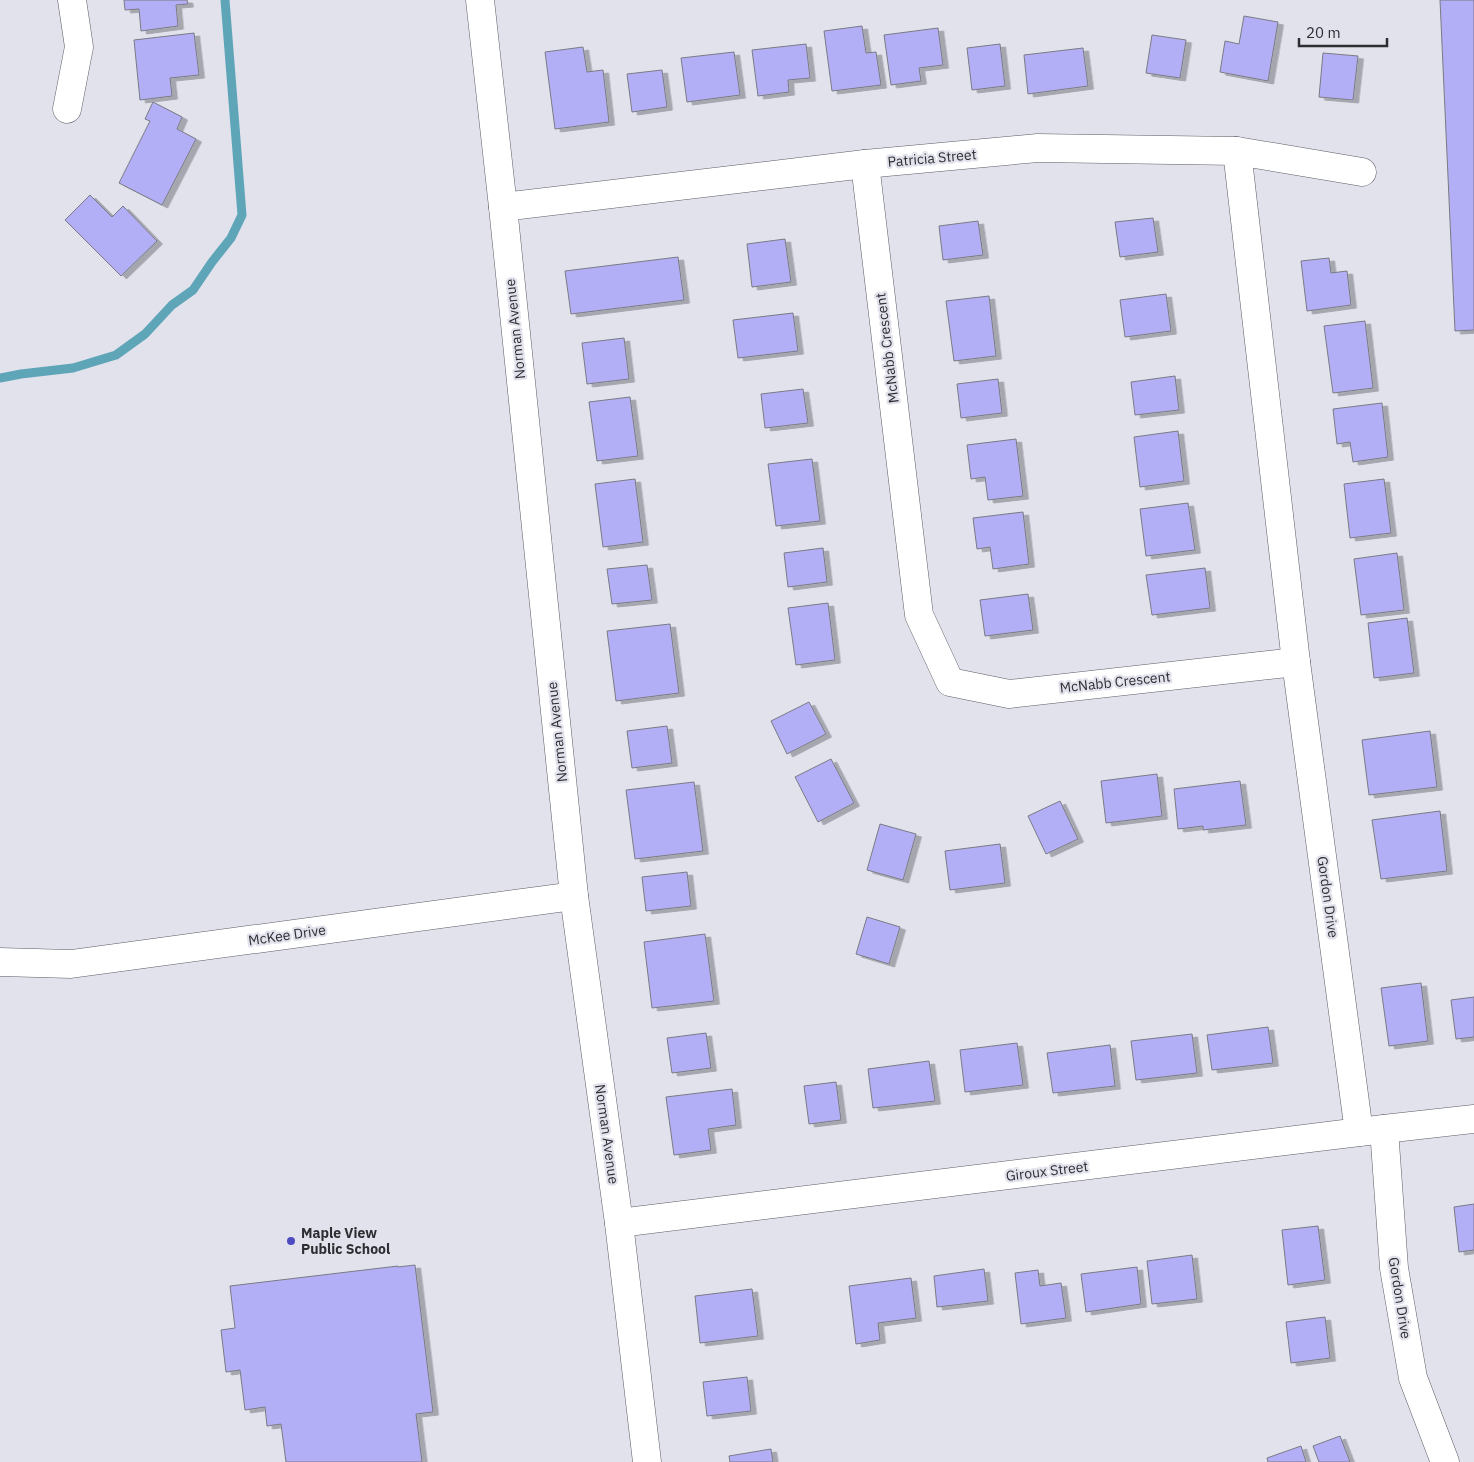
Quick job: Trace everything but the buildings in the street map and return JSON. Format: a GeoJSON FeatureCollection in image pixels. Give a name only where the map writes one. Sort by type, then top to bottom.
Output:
{"type":"FeatureCollection","features":[{"type":"Feature","properties":{"kind":"street"},"geometry":{"type":"LineString","coordinates":[[67,109],[78,47],[72,0]]}},
{"type":"Feature","properties":{"kind":"street","name":"Norman Avenue"},"geometry":{"type":"LineString","coordinates":[[480,0],[574,896],[619,1223],[647,1462]]}},
{"type":"Feature","properties":{"kind":"street","name":"Patricia Street"},"geometry":{"type":"LineString","coordinates":[[503,207],[865,164],[1038,148],[1237,152],[1362,172]]}},
{"type":"Feature","properties":{"kind":"street"},"geometry":{"type":"LineString","coordinates":[[1237,152],[1296,662]]}},
{"type":"Feature","properties":{"kind":"street","name":"McNabb Crescent"},"geometry":{"type":"LineString","coordinates":[[865,164],[918,615],[950,682],[1009,694],[1296,662]]}},
{"type":"Feature","properties":{"kind":"street","name":"Gordon Drive"},"geometry":{"type":"LineString","coordinates":[[1296,662],[1413,1378],[1445,1462]]}},
{"type":"Feature","properties":{"kind":"street","name":"McKee Drive"},"geometry":{"type":"LineString","coordinates":[[0,962],[71,964],[574,896]]}},
{"type":"Feature","properties":{"kind":"street","name":"Giroux Street"},"geometry":{"type":"LineString","coordinates":[[619,1223],[1474,1119]]}},
{"type":"Feature","properties":{"kind":"waterway"},"geometry":{"type":"LineString","coordinates":[[0,378],[73,368],[116,355],[145,334],[172,305],[193,290],[231,238],[242,215],[225,0]]}},
{"type":"Feature","properties":{"kind":"place","name":"Maple View Public School"},"geometry":{"type":"Point","coordinates":[291,1241]}}]}
